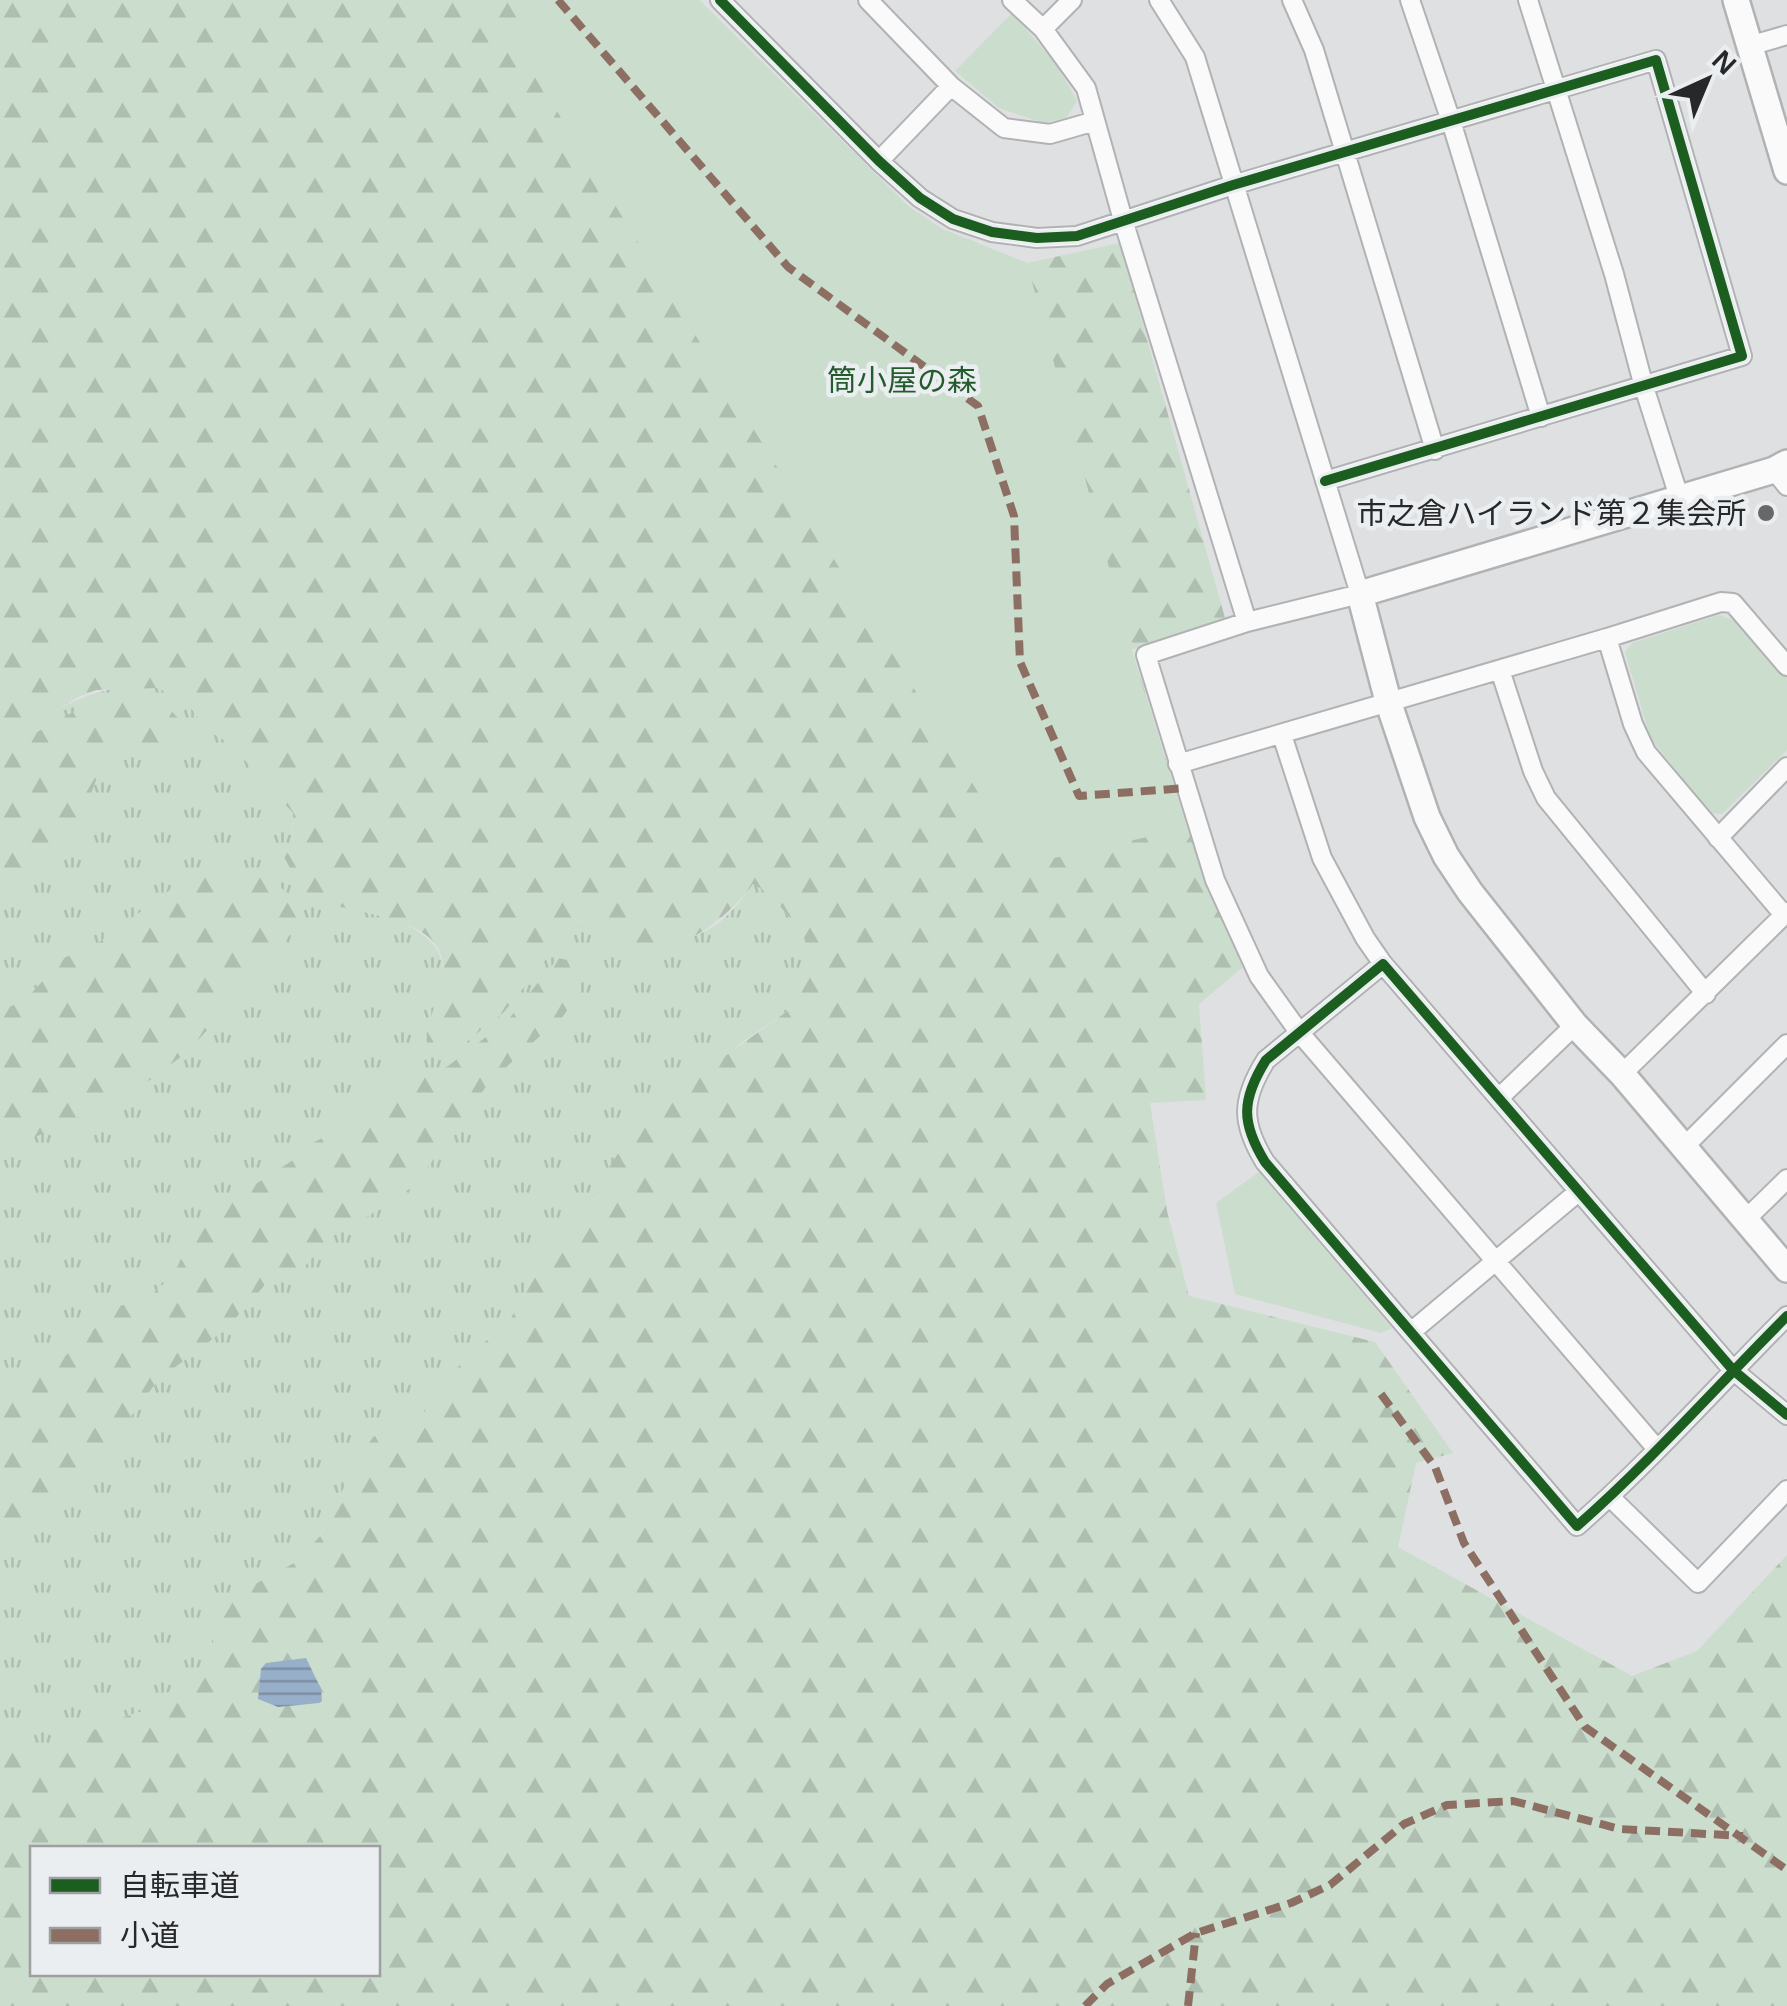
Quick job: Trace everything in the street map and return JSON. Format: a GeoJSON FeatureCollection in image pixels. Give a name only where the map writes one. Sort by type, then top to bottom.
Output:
{"type":"FeatureCollection","features":[{"type":"Feature","properties":{"kind":"street"},"geometry":{"type":"LineString","coordinates":[[720,0],[879,162],[920,198],[953,219],[992,232],[1037,238],[1076,236],[1233,185],[1656,60],[1742,356],[1326,481]]}},
{"type":"Feature","properties":{"kind":"street"},"geometry":{"type":"LineString","coordinates":[[868,0],[951,86],[1004,128],[1050,134],[1095,120]]}},
{"type":"Feature","properties":{"kind":"street"},"geometry":{"type":"LineString","coordinates":[[1012,0],[1043,29],[1086,88],[1247,622]]}},
{"type":"Feature","properties":{"kind":"street"},"geometry":{"type":"LineString","coordinates":[[1043,29],[1072,0]]}},
{"type":"Feature","properties":{"kind":"street"},"geometry":{"type":"LineString","coordinates":[[1159,0],[1195,57],[1360,594],[1388,701],[1427,816],[1446,856],[1576,1025],[1787,1269]]}},
{"type":"Feature","properties":{"kind":"street"},"geometry":{"type":"LineString","coordinates":[[1292,0],[1314,50],[1435,450]]}},
{"type":"Feature","properties":{"kind":"street"},"geometry":{"type":"LineString","coordinates":[[1410,0],[1541,417]]}},
{"type":"Feature","properties":{"kind":"street"},"geometry":{"type":"LineString","coordinates":[[1528,0],[1679,497]]}},
{"type":"Feature","properties":{"kind":"street"},"geometry":{"type":"LineString","coordinates":[[1736,0],[1787,171]]}},
{"type":"Feature","properties":{"kind":"street"},"geometry":{"type":"LineString","coordinates":[[1749,46],[1787,34]]}},
{"type":"Feature","properties":{"kind":"street"},"geometry":{"type":"LineString","coordinates":[[879,162],[951,86]]}},
{"type":"Feature","properties":{"kind":"street"},"geometry":{"type":"LineString","coordinates":[[1656,1449],[1299,1032],[1259,976],[1215,880],[1146,655],[1679,497],[1782,473]]}},
{"type":"Feature","properties":{"kind":"street"},"geometry":{"type":"LineString","coordinates":[[1178,764],[1721,602],[1733,604],[1787,666]]}},
{"type":"Feature","properties":{"kind":"street"},"geometry":{"type":"LineString","coordinates":[[1606,638],[1646,752],[1785,913],[1622,1074]]}},
{"type":"Feature","properties":{"kind":"street"},"geometry":{"type":"LineString","coordinates":[[1500,670],[1546,798],[1706,994]]}},
{"type":"Feature","properties":{"kind":"street"},"geometry":{"type":"LineString","coordinates":[[1282,735],[1322,858],[1383,964],[1733,1370],[1787,1415]]}},
{"type":"Feature","properties":{"kind":"street"},"geometry":{"type":"LineString","coordinates":[[1718,838],[1787,767]]}},
{"type":"Feature","properties":{"kind":"street"},"geometry":{"type":"LineString","coordinates":[[1383,964],[1266,1060],[1253,1080],[1247,1101],[1248,1132],[1265,1162],[1577,1526],[1787,1316]]}},
{"type":"Feature","properties":{"kind":"street"},"geometry":{"type":"LineString","coordinates":[[1500,1097],[1576,1025]]}},
{"type":"Feature","properties":{"kind":"street"},"geometry":{"type":"LineString","coordinates":[[1684,1147],[1787,1044]]}},
{"type":"Feature","properties":{"kind":"street"},"geometry":{"type":"LineString","coordinates":[[1745,1220],[1787,1179]]}},
{"type":"Feature","properties":{"kind":"street"},"geometry":{"type":"LineString","coordinates":[[1411,1332],[1578,1192]]}},
{"type":"Feature","properties":{"kind":"street"},"geometry":{"type":"LineString","coordinates":[[1610,1497],[1698,1583],[1787,1490]]}},
{"type":"Feature","properties":{"kind":"green space"},"geometry":{"type":"Polygon","coordinates":[[[0,0],[699,0],[908,206],[942,229],[1027,263],[1120,243],[1225,618],[1132,650],[1187,828],[1243,967],[1199,1004],[1206,1100],[1150,1103],[1167,1211],[1189,1296],[1375,1342],[1453,1453],[1416,1463],[1398,1547],[1632,1676],[1697,1651],[1787,1555],[1787,2006],[0,2006],[0,1748],[18,1746],[47,1759],[105,1723],[146,1710],[200,1668],[212,1653],[212,1614],[239,1593],[296,1562],[320,1536],[373,1437],[399,1422],[422,1416],[449,1375],[511,1318],[547,1249],[567,1238],[589,1213],[605,1174],[641,1117],[797,1004],[811,964],[803,934],[771,895],[753,884],[718,920],[671,947],[639,948],[604,926],[575,922],[504,1012],[442,1061],[431,1053],[427,1039],[443,972],[441,956],[432,940],[399,922],[307,899],[284,857],[292,844],[293,813],[242,757],[208,730],[184,699],[157,688],[96,690],[0,745],[0,0]]]}},
{"type":"Feature","properties":{"kind":"green space","name":"筒小屋の森"},"geometry":{"type":"Polygon","coordinates":[[[550,0],[699,0],[909,207],[942,229],[1027,263],[1131,649],[1187,828],[1023,865],[513,40],[550,0]]]}},
{"type":"Feature","properties":{"kind":"green space"},"geometry":{"type":"Polygon","coordinates":[[[1012,13],[1057,65],[1077,101],[1066,118],[1043,123],[999,108],[955,71],[1012,13]]]}},
{"type":"Feature","properties":{"kind":"green space"},"geometry":{"type":"Polygon","coordinates":[[[1719,615],[1739,622],[1787,678],[1787,750],[1722,814],[1709,813],[1650,737],[1625,652],[1632,643],[1719,615]]]}},
{"type":"Feature","properties":{"kind":"green space"},"geometry":{"type":"Polygon","coordinates":[[[124,687],[157,688],[184,699],[208,730],[242,757],[293,813],[292,844],[317,902],[374,913],[429,940],[439,954],[443,971],[426,1038],[442,1061],[504,1012],[575,922],[596,923],[637,947],[667,947],[717,924],[753,883],[771,895],[803,934],[811,964],[797,1004],[741,1043],[605,1174],[589,1213],[567,1238],[547,1249],[511,1318],[449,1375],[422,1416],[397,1426],[377,1441],[362,1459],[315,1542],[298,1560],[212,1614],[212,1653],[200,1668],[146,1710],[105,1723],[47,1759],[18,1746],[0,1748],[0,745],[74,701],[124,687]]]}},
{"type":"Feature","properties":{"kind":"green space"},"geometry":{"type":"Polygon","coordinates":[[[123,697],[165,706],[184,726],[179,738],[171,745],[128,751],[108,762],[72,836],[44,867],[0,901],[0,753],[96,699],[123,697]]]}},
{"type":"Feature","properties":{"kind":"green space"},"geometry":{"type":"Polygon","coordinates":[[[263,868],[300,908],[301,921],[258,975],[186,1053],[134,1092],[0,1153],[0,1011],[25,1000],[64,958],[98,943],[182,881],[263,868]]]}},
{"type":"Feature","properties":{"kind":"green space"},"geometry":{"type":"Polygon","coordinates":[[[558,958],[567,960],[581,990],[557,1025],[488,1084],[414,1186],[364,1219],[345,1222],[306,1265],[272,1277],[226,1329],[158,1380],[77,1489],[52,1514],[16,1535],[0,1536],[0,1375],[20,1374],[66,1355],[119,1306],[147,1299],[174,1274],[190,1239],[227,1198],[243,1192],[298,1157],[311,1144],[348,1124],[396,1079],[434,1074],[448,1066],[508,1020],[558,958]]]}},
{"type":"Feature","properties":{"kind":"green space"},"geometry":{"type":"Polygon","coordinates":[[[1259,1172],[1392,1328],[1381,1333],[1235,1294],[1216,1203],[1259,1172]]]}},
{"type":"Feature","properties":{"kind":"water"},"geometry":{"type":"Polygon","coordinates":[[[306,1658],[321,1689],[322,1701],[278,1707],[258,1699],[261,1669],[266,1663],[306,1658]]]}},
{"type":"Feature","properties":{"kind":"marked path"},"geometry":{"type":"LineString","coordinates":[[558,0],[788,267],[978,406],[1014,516],[1020,662],[1079,796],[1186,788]]}},
{"type":"Feature","properties":{"kind":"marked path"},"geometry":{"type":"LineString","coordinates":[[1381,1394],[1435,1467],[1464,1543],[1585,1727],[1787,1870]]}},
{"type":"Feature","properties":{"kind":"marked path"},"geometry":{"type":"LineString","coordinates":[[1085,2006],[1107,1984],[1196,1933],[1291,1903],[1330,1885],[1404,1824],[1447,1805],[1513,1801],[1620,1829],[1743,1836]]}},
{"type":"Feature","properties":{"kind":"marked path"},"geometry":{"type":"LineString","coordinates":[[1188,2006],[1196,1933]]}},
{"type":"Feature","properties":{"kind":"cycle path"},"geometry":{"type":"LineString","coordinates":[[720,0],[920,198],[953,219],[992,232],[1037,238],[1077,236],[1233,185],[1656,60],[1742,356],[1325,481]]}},
{"type":"Feature","properties":{"kind":"cycle path"},"geometry":{"type":"LineString","coordinates":[[1787,1316],[1761,1342],[1735,1369],[1709,1396],[1684,1423],[1577,1526],[1265,1162],[1248,1123],[1252,1087],[1266,1060],[1383,964],[1733,1370],[1787,1415]]}},
{"type":"Feature","properties":{"kind":"place","name":"市之倉ハイランド第２集会所"},"geometry":{"type":"Point","coordinates":[1766,513]}}]}
